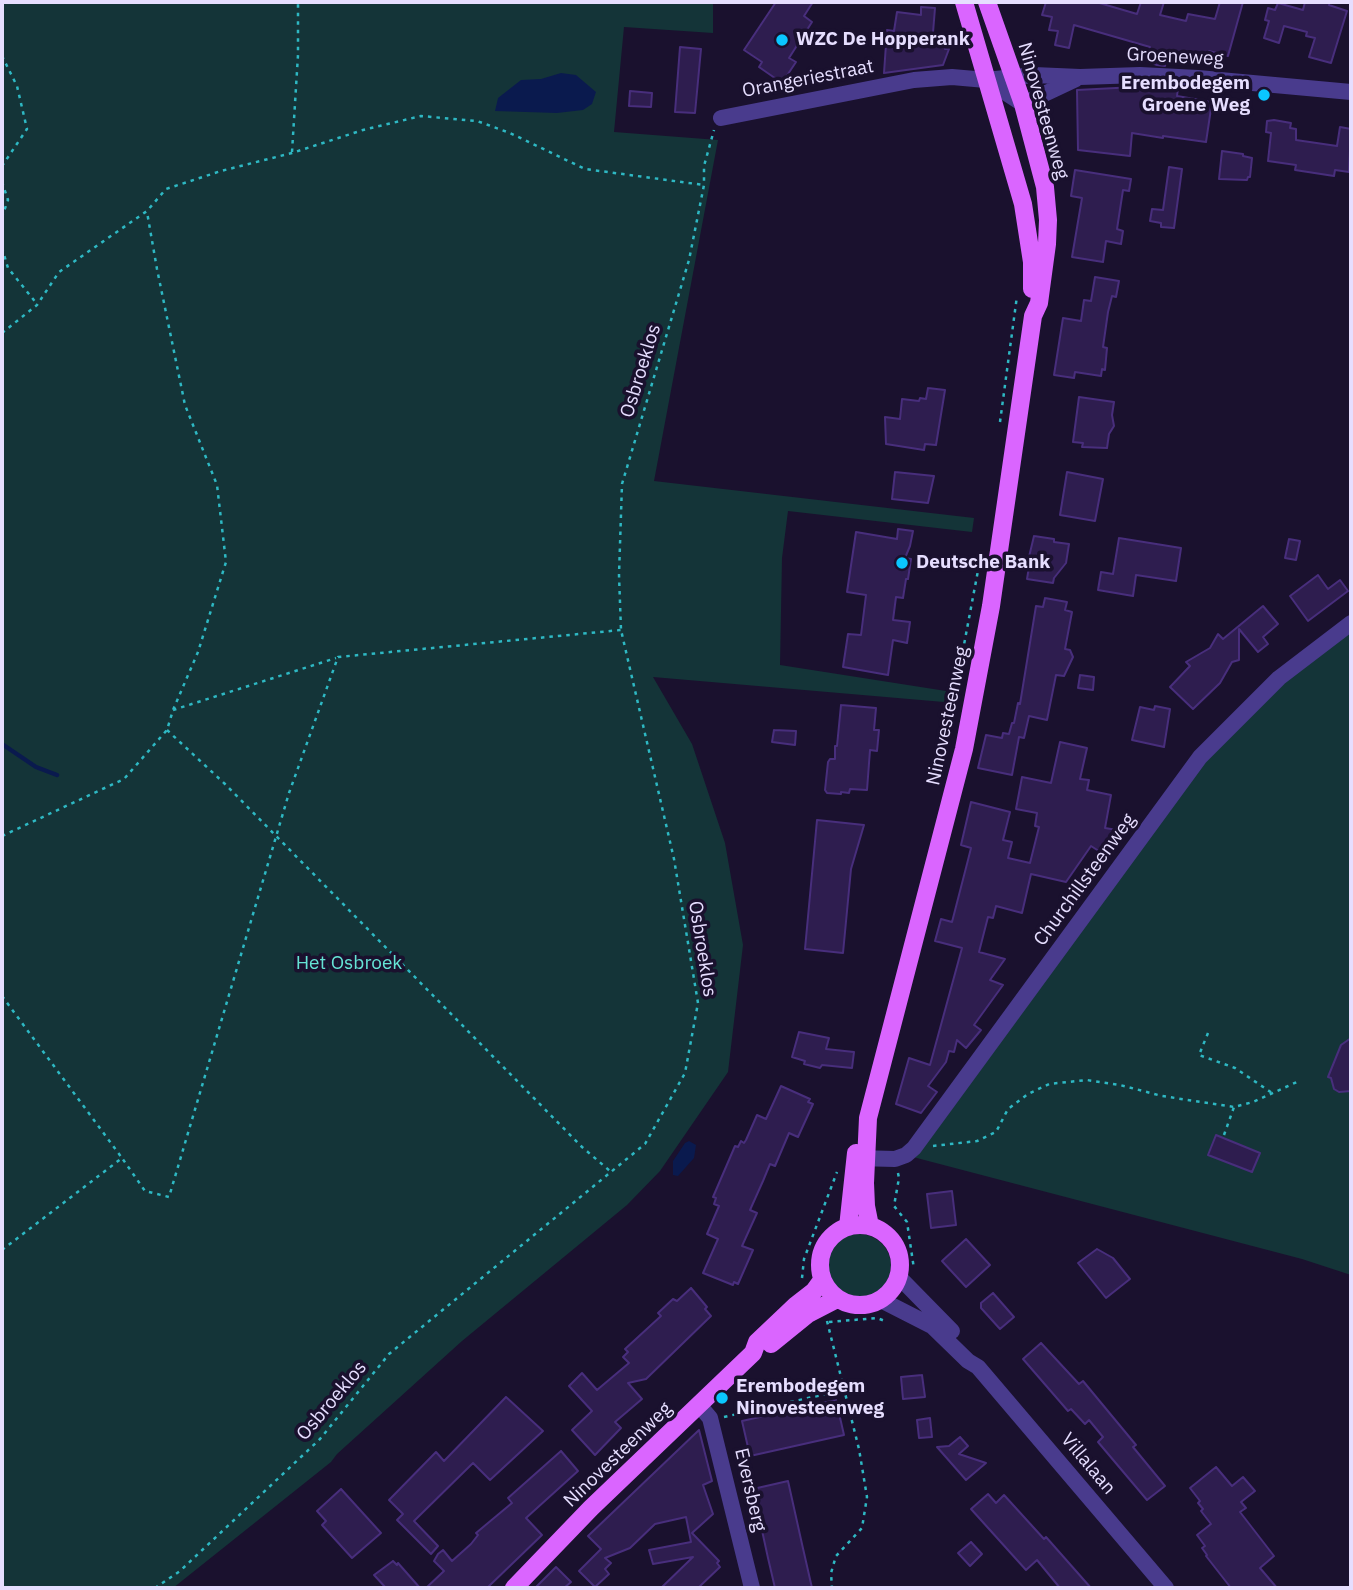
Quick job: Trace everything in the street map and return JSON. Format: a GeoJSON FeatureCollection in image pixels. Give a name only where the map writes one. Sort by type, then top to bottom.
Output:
{"type":"FeatureCollection","features":[{"type":"Feature","properties":{"kind":"main road","name":"Ninovesteenweg"},"geometry":{"type":"LineString","coordinates":[[848,1227],[868,1118],[964,749],[992,606],[1033,317],[1032,262],[1023,204],[964,2]]}},
{"type":"Feature","properties":{"kind":"main road","name":"Ninovesteenweg"},"geometry":{"type":"LineString","coordinates":[[987,2],[1023,104],[1045,187],[1048,219],[1039,303],[1033,317]]}},
{"type":"Feature","properties":{"kind":"main road","name":"Ninovesteenweg"},"geometry":{"type":"LineString","coordinates":[[860,1159],[870,1226]]}},
{"type":"Feature","properties":{"kind":"main road"},"geometry":{"type":"LineString","coordinates":[[870,1226],[882,1231],[892,1240],[901,1264],[899,1277],[892,1290],[881,1300],[859,1306],[837,1298],[822,1280],[821,1254],[836,1233],[848,1227],[870,1226]]}},
{"type":"Feature","properties":{"kind":"main road","name":"Ninovesteenweg"},"geometry":{"type":"LineString","coordinates":[[514,1588],[591,1508],[752,1353],[757,1342],[814,1291],[822,1280]]}},
{"type":"Feature","properties":{"kind":"main road","name":"Ninovesteenweg"},"geometry":{"type":"LineString","coordinates":[[752,1353],[764,1350],[808,1314],[837,1298]]}},
{"type":"Feature","properties":{"kind":"street","name":"Groeneweg"},"geometry":{"type":"LineString","coordinates":[[986,79],[1034,75],[1140,75],[1351,92]]}},
{"type":"Feature","properties":{"kind":"street","name":"Groeneweg"},"geometry":{"type":"LineString","coordinates":[[1023,104],[1080,77]]}},
{"type":"Feature","properties":{"kind":"street","name":"Orangeriestraat"},"geometry":{"type":"LineString","coordinates":[[721,118],[914,79],[986,79]]}},
{"type":"Feature","properties":{"kind":"street"},"geometry":{"type":"LineString","coordinates":[[986,79],[1023,104]]}},
{"type":"Feature","properties":{"kind":"street","name":"Churchillsteenweg"},"geometry":{"type":"LineString","coordinates":[[914,1148],[1200,757],[1279,678],[1351,623]]}},
{"type":"Feature","properties":{"kind":"street"},"geometry":{"type":"LineString","coordinates":[[860,1159],[895,1159],[914,1148]]}},
{"type":"Feature","properties":{"kind":"street","name":"Villalaan"},"geometry":{"type":"LineString","coordinates":[[899,1277],[944,1329],[974,1356],[978,1367],[1166,1588]]}},
{"type":"Feature","properties":{"kind":"street","name":"Villalaan"},"geometry":{"type":"LineString","coordinates":[[881,1300],[944,1329]]}},
{"type":"Feature","properties":{"kind":"street","name":"Eversberg"},"geometry":{"type":"LineString","coordinates":[[699,1405],[711,1420],[752,1588]]}},
{"type":"Feature","properties":{"kind":"path"},"geometry":{"type":"LineString","coordinates":[[292,153],[298,55],[298,2]]}},
{"type":"Feature","properties":{"kind":"path"},"geometry":{"type":"LineString","coordinates":[[2,56],[17,86],[27,128],[2,166]]}},
{"type":"Feature","properties":{"kind":"path"},"geometry":{"type":"LineString","coordinates":[[2,333],[37,305],[59,272],[147,211],[166,189],[363,130],[421,116],[477,121],[510,132],[585,169],[704,185]]}},
{"type":"Feature","properties":{"kind":"path","name":"Osbroeklos"},"geometry":{"type":"LineString","coordinates":[[155,1588],[180,1571],[320,1439],[389,1354],[645,1144],[685,1073],[698,1003],[674,859],[621,630],[619,575],[622,484],[689,260],[704,185],[704,166],[715,127],[721,118]]}},
{"type":"Feature","properties":{"kind":"path"},"geometry":{"type":"LineString","coordinates":[[2,182],[8,200],[2,217]]}},
{"type":"Feature","properties":{"kind":"path"},"geometry":{"type":"LineString","coordinates":[[2,836],[124,779],[167,730],[198,652],[226,562],[217,485],[186,405],[147,211]]}},
{"type":"Feature","properties":{"kind":"path"},"geometry":{"type":"LineString","coordinates":[[2,248],[8,268],[37,305]]}},
{"type":"Feature","properties":{"kind":"path"},"geometry":{"type":"LineString","coordinates":[[1000,424],[1019,286]]}},
{"type":"Feature","properties":{"kind":"path"},"geometry":{"type":"LineString","coordinates":[[938,778],[980,561]]}},
{"type":"Feature","properties":{"kind":"path"},"geometry":{"type":"LineString","coordinates":[[173,710],[338,657],[621,630]]}},
{"type":"Feature","properties":{"kind":"path"},"geometry":{"type":"LineString","coordinates":[[2,996],[145,1191],[169,1197],[289,793],[338,657]]}},
{"type":"Feature","properties":{"kind":"path"},"geometry":{"type":"LineString","coordinates":[[167,730],[276,836],[582,1147],[610,1171]]}},
{"type":"Feature","properties":{"kind":"path"},"geometry":{"type":"LineString","coordinates":[[1208,1033],[1199,1055],[1235,1068],[1272,1093]]}},
{"type":"Feature","properties":{"kind":"path"},"geometry":{"type":"LineString","coordinates":[[914,1148],[966,1143],[996,1132],[1008,1109],[1028,1094],[1049,1084],[1087,1080],[1162,1096],[1234,1107],[1253,1102],[1299,1081]]}},
{"type":"Feature","properties":{"kind":"path"},"geometry":{"type":"LineString","coordinates":[[1224,1135],[1234,1107]]}},
{"type":"Feature","properties":{"kind":"path"},"geometry":{"type":"LineString","coordinates":[[2,1250],[122,1158]]}},
{"type":"Feature","properties":{"kind":"path"},"geometry":{"type":"LineString","coordinates":[[798,1289],[803,1277],[804,1259],[837,1171]]}},
{"type":"Feature","properties":{"kind":"path"},"geometry":{"type":"LineString","coordinates":[[832,1588],[831,1573],[836,1556],[862,1528],[867,1497],[845,1389],[825,1322],[877,1318],[886,1321]]}},
{"type":"Feature","properties":{"kind":"path"},"geometry":{"type":"LineString","coordinates":[[711,1420],[845,1389]]}},
{"type":"Feature","properties":{"kind":"green space","name":"Het Osbroek"},"geometry":{"type":"Polygon","coordinates":[[[2,2],[713,2],[713,33],[624,27],[614,132],[718,140],[654,481],[974,518],[972,532],[788,511],[782,558],[780,665],[946,691],[944,702],[653,677],[692,744],[725,843],[743,945],[728,1072],[660,1171],[627,1205],[462,1341],[331,1462],[173,1588],[2,1588],[2,2]]]}},
{"type":"Feature","properties":{"kind":"green space"},"geometry":{"type":"Polygon","coordinates":[[[1351,632],[1351,1275],[1302,1259],[913,1157],[935,1132],[1205,762],[1282,684],[1351,632]]]}},
{"type":"Feature","properties":{"kind":"green space"},"geometry":{"type":"Polygon","coordinates":[[[859,1234],[877,1240],[885,1248],[891,1266],[885,1284],[877,1292],[859,1298],[841,1292],[833,1284],[827,1266],[833,1248],[841,1240],[859,1234]]]}},
{"type":"Feature","properties":{"kind":"shaded area"},"geometry":{"type":"Polygon","coordinates":[[[561,73],[576,75],[596,92],[592,104],[583,110],[557,113],[495,111],[498,98],[521,80],[541,79],[561,73]]]}},
{"type":"Feature","properties":{"kind":"shaded area"},"geometry":{"type":"Polygon","coordinates":[[[689,1141],[696,1145],[694,1158],[678,1176],[673,1175],[673,1161],[689,1141]]]}},
{"type":"Feature","properties":{"kind":"building","name":"WZC De Hopperank"},"geometry":{"type":"Polygon","coordinates":[[[776,2],[813,2],[804,16],[812,22],[789,58],[796,62],[782,83],[759,67],[762,62],[744,50],[776,2]]]}},
{"type":"Feature","properties":{"kind":"building"},"geometry":{"type":"Polygon","coordinates":[[[1046,2],[1096,2],[1137,14],[1141,2],[1164,2],[1160,15],[1186,21],[1188,14],[1215,19],[1220,2],[1243,2],[1228,56],[1209,51],[1207,61],[1169,50],[1165,66],[1147,61],[1150,47],[1074,25],[1069,48],[1055,45],[1058,31],[1049,30],[1052,17],[1042,15],[1046,2]]]}},
{"type":"Feature","properties":{"kind":"building"},"geometry":{"type":"Polygon","coordinates":[[[1305,2],[1330,2],[1329,5],[1347,11],[1331,63],[1309,57],[1315,38],[1306,36],[1307,32],[1284,26],[1279,43],[1264,38],[1269,21],[1265,20],[1268,8],[1275,10],[1278,3],[1303,10],[1305,2]]]}},
{"type":"Feature","properties":{"kind":"building"},"geometry":{"type":"Polygon","coordinates":[[[921,7],[935,8],[932,45],[949,49],[943,65],[884,73],[887,30],[894,31],[897,12],[921,15],[921,7]]]}},
{"type":"Feature","properties":{"kind":"building"},"geometry":{"type":"Polygon","coordinates":[[[680,47],[701,49],[695,113],[675,112],[680,47]]]}},
{"type":"Feature","properties":{"kind":"building"},"geometry":{"type":"Polygon","coordinates":[[[1155,86],[1178,88],[1177,96],[1212,102],[1206,142],[1132,133],[1130,156],[1078,150],[1077,90],[1155,86]]]}},
{"type":"Feature","properties":{"kind":"building"},"geometry":{"type":"Polygon","coordinates":[[[630,91],[652,93],[651,107],[629,106],[630,91]]]}},
{"type":"Feature","properties":{"kind":"building"},"geometry":{"type":"Polygon","coordinates":[[[1267,121],[1291,123],[1290,128],[1296,129],[1296,140],[1337,146],[1340,127],[1351,129],[1349,172],[1335,170],[1334,176],[1295,170],[1296,165],[1268,161],[1271,133],[1266,132],[1267,121]]]}},
{"type":"Feature","properties":{"kind":"building"},"geometry":{"type":"Polygon","coordinates":[[[1222,151],[1252,158],[1250,177],[1247,180],[1219,179],[1222,151]]]}},
{"type":"Feature","properties":{"kind":"building"},"geometry":{"type":"Polygon","coordinates":[[[1169,167],[1182,169],[1174,228],[1161,227],[1161,223],[1150,221],[1152,209],[1163,210],[1169,167]]]}},
{"type":"Feature","properties":{"kind":"building"},"geometry":{"type":"Polygon","coordinates":[[[1075,170],[1131,179],[1129,191],[1123,190],[1117,229],[1123,231],[1121,244],[1106,241],[1103,262],[1072,257],[1082,198],[1071,196],[1075,170]]]}},
{"type":"Feature","properties":{"kind":"building"},"geometry":{"type":"Polygon","coordinates":[[[1095,277],[1119,281],[1116,297],[1112,296],[1108,312],[1103,347],[1107,348],[1105,370],[1102,369],[1101,376],[1075,372],[1074,378],[1054,375],[1063,318],[1081,321],[1084,300],[1091,301],[1095,277]]]}},
{"type":"Feature","properties":{"kind":"building"},"geometry":{"type":"Polygon","coordinates":[[[928,388],[945,390],[936,445],[925,444],[924,450],[886,444],[885,417],[900,419],[902,399],[926,399],[928,388]]]}},
{"type":"Feature","properties":{"kind":"building"},"geometry":{"type":"Polygon","coordinates":[[[1079,397],[1114,402],[1114,426],[1109,434],[1107,448],[1082,447],[1083,443],[1073,442],[1079,397]]]}},
{"type":"Feature","properties":{"kind":"building"},"geometry":{"type":"Polygon","coordinates":[[[895,472],[934,476],[928,503],[892,499],[895,472]]]}},
{"type":"Feature","properties":{"kind":"building"},"geometry":{"type":"Polygon","coordinates":[[[1067,472],[1103,479],[1095,521],[1060,515],[1067,472]]]}},
{"type":"Feature","properties":{"kind":"building"},"geometry":{"type":"Polygon","coordinates":[[[898,529],[913,531],[905,558],[911,559],[908,579],[903,598],[896,597],[893,620],[910,622],[907,643],[893,640],[888,675],[843,667],[848,634],[861,635],[866,595],[847,592],[856,532],[897,539],[898,529]]]}},
{"type":"Feature","properties":{"kind":"building"},"geometry":{"type":"Polygon","coordinates":[[[1034,536],[1069,544],[1066,563],[1053,583],[1027,579],[1034,536]]]}},
{"type":"Feature","properties":{"kind":"building"},"geometry":{"type":"Polygon","coordinates":[[[1119,538],[1181,548],[1176,581],[1136,575],[1133,596],[1098,590],[1101,572],[1113,574],[1119,538]]]}},
{"type":"Feature","properties":{"kind":"building"},"geometry":{"type":"Polygon","coordinates":[[[1289,539],[1300,541],[1296,560],[1285,558],[1289,539]]]}},
{"type":"Feature","properties":{"kind":"building"},"geometry":{"type":"Polygon","coordinates":[[[1318,575],[1328,589],[1340,580],[1348,591],[1308,621],[1290,596],[1318,575]]]}},
{"type":"Feature","properties":{"kind":"building"},"geometry":{"type":"Polygon","coordinates":[[[1045,598],[1067,602],[1065,610],[1072,612],[1065,649],[1070,650],[1073,657],[1064,676],[1056,675],[1047,720],[1029,716],[1024,738],[1019,737],[1012,775],[978,768],[986,735],[1002,738],[1003,733],[1009,734],[1014,723],[1018,703],[1020,704],[1036,606],[1043,607],[1045,598]]]}},
{"type":"Feature","properties":{"kind":"building"},"geometry":{"type":"Polygon","coordinates":[[[1263,606],[1278,624],[1263,637],[1268,644],[1258,652],[1239,629],[1239,660],[1232,662],[1220,683],[1193,709],[1170,687],[1190,666],[1186,662],[1210,648],[1218,634],[1223,639],[1263,606]]]}},
{"type":"Feature","properties":{"kind":"building"},"geometry":{"type":"Polygon","coordinates":[[[1080,675],[1094,677],[1093,690],[1078,688],[1080,675]]]}},
{"type":"Feature","properties":{"kind":"building"},"geometry":{"type":"Polygon","coordinates":[[[841,705],[876,708],[874,730],[879,730],[877,751],[870,750],[867,790],[850,789],[849,793],[827,793],[828,762],[835,759],[841,705]]]}},
{"type":"Feature","properties":{"kind":"building"},"geometry":{"type":"Polygon","coordinates":[[[1155,706],[1170,709],[1164,747],[1132,740],[1140,707],[1154,710],[1155,706]]]}},
{"type":"Feature","properties":{"kind":"building"},"geometry":{"type":"Polygon","coordinates":[[[774,730],[796,731],[795,745],[772,742],[774,730]]]}},
{"type":"Feature","properties":{"kind":"building"},"geometry":{"type":"Polygon","coordinates":[[[1060,742],[1087,748],[1080,779],[1089,780],[1087,790],[1111,795],[1105,828],[1123,831],[1108,857],[1091,846],[1066,882],[1031,874],[1022,913],[996,906],[993,918],[988,917],[979,952],[1005,959],[990,980],[1003,985],[974,1025],[981,1030],[966,1048],[957,1040],[954,1052],[949,1051],[946,1062],[928,1086],[937,1092],[921,1113],[896,1104],[909,1058],[930,1065],[962,948],[935,941],[941,919],[952,922],[971,848],[961,845],[971,802],[1010,812],[1003,840],[1012,842],[1008,858],[1030,863],[1039,827],[1035,826],[1037,813],[1016,809],[1022,777],[1051,783],[1060,742]]]}},
{"type":"Feature","properties":{"kind":"building"},"geometry":{"type":"Polygon","coordinates":[[[817,820],[864,825],[851,869],[843,953],[805,949],[817,820]]]}},
{"type":"Feature","properties":{"kind":"building"},"geometry":{"type":"Polygon","coordinates":[[[799,1032],[829,1038],[826,1049],[854,1052],[852,1068],[822,1065],[820,1068],[804,1064],[805,1061],[792,1057],[799,1032]]]}},
{"type":"Feature","properties":{"kind":"building"},"geometry":{"type":"Polygon","coordinates":[[[1351,1038],[1351,1091],[1339,1092],[1334,1089],[1331,1078],[1328,1077],[1341,1045],[1351,1038]]]}},
{"type":"Feature","properties":{"kind":"building"},"geometry":{"type":"Polygon","coordinates":[[[781,1086],[810,1099],[808,1102],[813,1104],[798,1137],[789,1133],[775,1166],[770,1164],[750,1210],[757,1213],[742,1246],[753,1250],[738,1284],[734,1282],[733,1285],[703,1273],[718,1239],[707,1234],[719,1206],[714,1204],[716,1198],[713,1197],[735,1146],[738,1147],[741,1141],[744,1143],[757,1115],[766,1119],[781,1086]]]}},
{"type":"Feature","properties":{"kind":"building"},"geometry":{"type":"Polygon","coordinates":[[[1216,1135],[1260,1153],[1252,1172],[1208,1155],[1216,1135]]]}},
{"type":"Feature","properties":{"kind":"building"},"geometry":{"type":"Polygon","coordinates":[[[952,1191],[956,1225],[931,1228],[927,1194],[952,1191]]]}},
{"type":"Feature","properties":{"kind":"building"},"geometry":{"type":"Polygon","coordinates":[[[966,1239],[990,1265],[966,1287],[942,1261],[966,1239]]]}},
{"type":"Feature","properties":{"kind":"building"},"geometry":{"type":"Polygon","coordinates":[[[1097,1249],[1113,1258],[1130,1279],[1106,1298],[1078,1263],[1097,1249]]]}},
{"type":"Feature","properties":{"kind":"building"},"geometry":{"type":"Polygon","coordinates":[[[691,1288],[711,1316],[646,1379],[628,1383],[642,1399],[615,1422],[621,1428],[595,1455],[572,1430],[592,1411],[569,1386],[582,1373],[597,1390],[629,1363],[623,1357],[628,1352],[625,1349],[661,1316],[658,1313],[673,1299],[677,1301],[691,1288]]]}},
{"type":"Feature","properties":{"kind":"building"},"geometry":{"type":"Polygon","coordinates":[[[993,1293],[1014,1317],[1000,1329],[981,1308],[981,1303],[993,1293]]]}},
{"type":"Feature","properties":{"kind":"building"},"geometry":{"type":"Polygon","coordinates":[[[1041,1343],[1079,1384],[1083,1381],[1136,1445],[1133,1447],[1165,1486],[1147,1500],[1098,1442],[1103,1437],[1089,1420],[1085,1424],[1071,1409],[1068,1411],[1023,1359],[1041,1343]]]}},
{"type":"Feature","properties":{"kind":"building"},"geometry":{"type":"Polygon","coordinates":[[[922,1375],[925,1397],[903,1399],[901,1377],[922,1375]]]}},
{"type":"Feature","properties":{"kind":"building"},"geometry":{"type":"Polygon","coordinates":[[[506,1397],[543,1431],[490,1480],[473,1463],[414,1521],[438,1546],[431,1554],[397,1520],[403,1514],[389,1500],[436,1452],[444,1461],[506,1397]]]}},
{"type":"Feature","properties":{"kind":"building"},"geometry":{"type":"Polygon","coordinates":[[[836,1400],[844,1435],[750,1456],[742,1421],[836,1400]]]}},
{"type":"Feature","properties":{"kind":"building"},"geometry":{"type":"Polygon","coordinates":[[[930,1418],[932,1437],[919,1438],[917,1420],[930,1418]]]}},
{"type":"Feature","properties":{"kind":"building"},"geometry":{"type":"Polygon","coordinates":[[[699,1430],[712,1481],[703,1485],[713,1514],[692,1533],[719,1561],[717,1563],[720,1567],[698,1588],[661,1588],[693,1557],[653,1564],[649,1550],[691,1542],[686,1517],[655,1524],[630,1548],[605,1558],[611,1563],[605,1569],[609,1574],[595,1587],[579,1571],[601,1549],[588,1536],[699,1430]]]}},
{"type":"Feature","properties":{"kind":"building"},"geometry":{"type":"Polygon","coordinates":[[[960,1437],[968,1446],[959,1454],[986,1463],[966,1480],[937,1447],[949,1446],[960,1437]]]}},
{"type":"Feature","properties":{"kind":"building"},"geometry":{"type":"Polygon","coordinates":[[[561,1451],[578,1471],[526,1518],[542,1535],[487,1588],[426,1588],[444,1571],[434,1561],[438,1554],[443,1550],[452,1561],[471,1544],[478,1535],[476,1533],[512,1503],[508,1498],[561,1451]]]}},
{"type":"Feature","properties":{"kind":"building"},"geometry":{"type":"Polygon","coordinates":[[[1216,1467],[1232,1486],[1243,1477],[1255,1491],[1241,1502],[1246,1508],[1240,1512],[1274,1556],[1260,1568],[1277,1588],[1231,1588],[1206,1556],[1202,1548],[1205,1546],[1197,1535],[1211,1524],[1190,1488],[1216,1467]]]}},
{"type":"Feature","properties":{"kind":"building"},"geometry":{"type":"Polygon","coordinates":[[[788,1481],[812,1588],[775,1588],[768,1558],[753,1489],[788,1481]]]}},
{"type":"Feature","properties":{"kind":"building"},"geometry":{"type":"Polygon","coordinates":[[[341,1489],[381,1533],[352,1558],[322,1525],[326,1521],[317,1511],[341,1489]]]}},
{"type":"Feature","properties":{"kind":"building"},"geometry":{"type":"Polygon","coordinates":[[[988,1494],[996,1503],[1004,1495],[1091,1588],[1060,1588],[1037,1560],[1026,1570],[971,1509],[988,1494]]]}},
{"type":"Feature","properties":{"kind":"building"},"geometry":{"type":"Polygon","coordinates":[[[971,1542],[982,1554],[970,1566],[958,1553],[971,1542]]]}},
{"type":"Feature","properties":{"kind":"building"},"geometry":{"type":"Polygon","coordinates":[[[393,1561],[397,1565],[398,1563],[420,1588],[386,1588],[374,1575],[393,1561]]]}},
{"type":"Feature","properties":{"kind":"building"},"geometry":{"type":"Polygon","coordinates":[[[556,1567],[571,1582],[564,1588],[535,1588],[556,1567]]]}},
{"type":"Feature","properties":{"kind":"waterway"},"geometry":{"type":"LineString","coordinates":[[2,744],[36,767],[57,775]]}},
{"type":"Feature","properties":{"kind":"place","name":"WZC De Hopperank"},"geometry":{"type":"Point","coordinates":[782,40]}},
{"type":"Feature","properties":{"kind":"place","name":"Erembodegem Groene Weg"},"geometry":{"type":"Point","coordinates":[1264,95]}},
{"type":"Feature","properties":{"kind":"place","name":"Deutsche Bank"},"geometry":{"type":"Point","coordinates":[902,563]}},
{"type":"Feature","properties":{"kind":"place","name":"Erembodegem Ninovesteenweg"},"geometry":{"type":"Point","coordinates":[722,1398]}}]}
